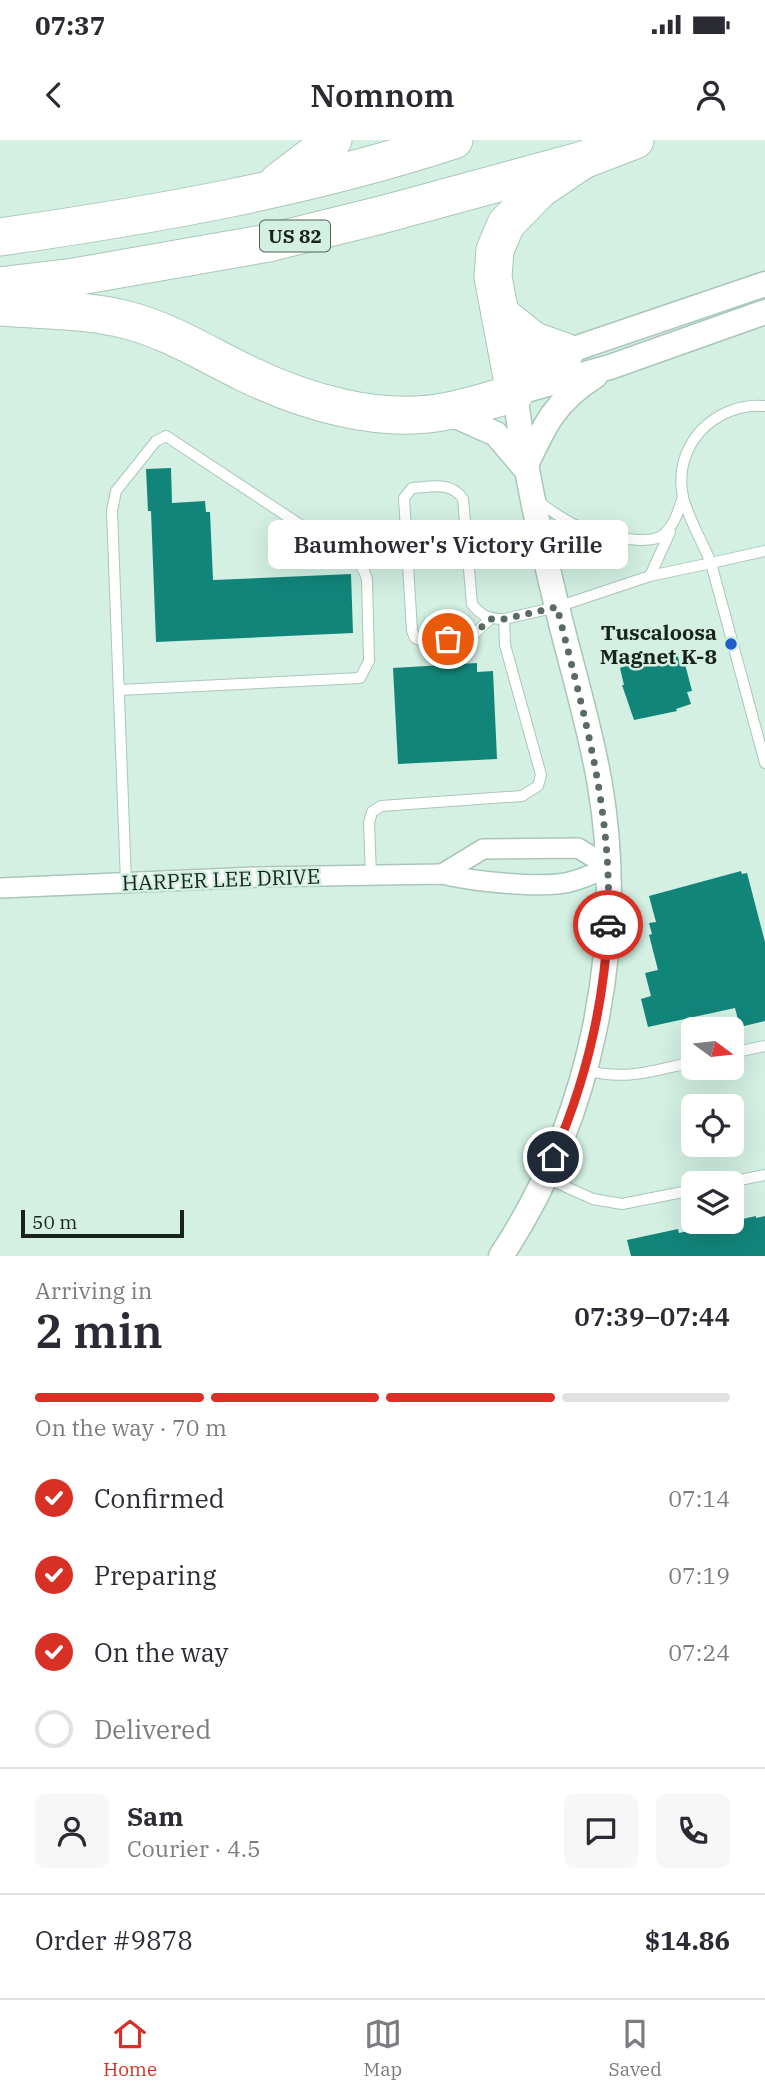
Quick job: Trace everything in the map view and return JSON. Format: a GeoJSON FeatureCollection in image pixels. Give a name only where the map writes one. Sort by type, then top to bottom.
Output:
{"type":"FeatureCollection","features":[{"type":"Feature","properties":{"kind":"highway"},"geometry":{"type":"LineString","coordinates":[[267,192],[333,140]]}},
{"type":"Feature","properties":{"kind":"highway","name":"US 82"},"geometry":{"type":"LineString","coordinates":[[0,237],[100,223],[267,192],[454,140]]}},
{"type":"Feature","properties":{"kind":"highway","name":"US 82"},"geometry":{"type":"LineString","coordinates":[[0,286],[74,277],[268,243],[583,160],[635,140]]}},
{"type":"Feature","properties":{"kind":"highway"},"geometry":{"type":"LineString","coordinates":[[0,307],[76,311],[128,320],[176,339],[270,385],[343,410],[395,414],[447,412],[515,393],[493,277],[495,250],[506,224],[540,189],[583,160]]}},
{"type":"Feature","properties":{"kind":"highway"},"geometry":{"type":"LineString","coordinates":[[500,314],[534,341],[565,352]]}},
{"type":"Feature","properties":{"kind":"street"},"geometry":{"type":"LineString","coordinates":[[500,1256],[544,1177],[562,1137],[584,1070],[603,979],[609,867],[598,772],[531,497],[515,393],[524,372],[565,352],[765,284]]}},
{"type":"Feature","properties":{"kind":"street"},"geometry":{"type":"LineString","coordinates":[[515,393],[610,367],[765,312]]}},
{"type":"Feature","properties":{"kind":"street"},"geometry":{"type":"LineString","coordinates":[[525,468],[543,428],[559,404],[579,386],[610,367]]}},
{"type":"Feature","properties":{"kind":"street"},"geometry":{"type":"LineString","coordinates":[[447,412],[496,434],[525,468]]}},
{"type":"Feature","properties":{"kind":"street"},"geometry":{"type":"LineString","coordinates":[[442,874],[483,849],[578,848],[609,867]]}},
{"type":"Feature","properties":{"kind":"street","name":"HARPER LEE DRIVE"},"geometry":{"type":"LineString","coordinates":[[0,888],[442,874],[469,881],[544,884],[571,882],[609,867]]}},
{"type":"Feature","properties":{"kind":"lane"},"geometry":{"type":"LineString","coordinates":[[765,406],[741,407],[724,413],[699,431],[682,464],[683,497],[711,563],[765,763]]}},
{"type":"Feature","properties":{"kind":"lane"},"geometry":{"type":"LineString","coordinates":[[119,690],[360,678],[369,661],[367,579],[364,570],[358,563],[166,436],[161,437],[116,491],[112,511],[126,882]]}},
{"type":"Feature","properties":{"kind":"lane"},"geometry":{"type":"LineString","coordinates":[[490,619],[472,636],[424,642],[415,638],[412,631],[404,498],[412,488],[444,486],[457,491],[463,499],[472,604],[478,612],[490,619],[504,619],[557,607],[650,576],[765,551]]}},
{"type":"Feature","properties":{"kind":"lane"},"geometry":{"type":"LineString","coordinates":[[531,497],[568,522],[596,533],[640,540],[661,537],[673,524]]}},
{"type":"Feature","properties":{"kind":"lane"},"geometry":{"type":"LineString","coordinates":[[650,576],[683,497]]}},
{"type":"Feature","properties":{"kind":"lane"},"geometry":{"type":"LineString","coordinates":[[371,875],[369,823],[372,812],[381,806],[522,796],[538,786],[541,775],[505,645],[504,619]]}},
{"type":"Feature","properties":{"kind":"lane"},"geometry":{"type":"LineString","coordinates":[[744,1051],[765,1046]]}},
{"type":"Feature","properties":{"kind":"lane"},"geometry":{"type":"LineString","coordinates":[[584,1070],[604,1075],[626,1076],[681,1065]]}},
{"type":"Feature","properties":{"kind":"lane"},"geometry":{"type":"LineString","coordinates":[[744,1179],[765,1175]]}},
{"type":"Feature","properties":{"kind":"lane"},"geometry":{"type":"LineString","coordinates":[[544,1177],[593,1199],[622,1204],[681,1192]]}},
{"type":"Feature","properties":{"kind":"building"},"geometry":{"type":"Polygon","coordinates":[[[171,468],[172,503],[205,501],[206,512],[210,512],[213,580],[351,574],[353,633],[156,642],[151,511],[148,511],[146,469],[171,468]]]}},
{"type":"Feature","properties":{"kind":"building"},"geometry":{"type":"Polygon","coordinates":[[[677,653],[680,665],[685,664],[692,691],[687,692],[691,704],[676,709],[677,711],[634,720],[622,685],[620,668],[656,655],[657,658],[677,653]]]}},
{"type":"Feature","properties":{"kind":"building"},"geometry":{"type":"Polygon","coordinates":[[[477,663],[477,672],[493,671],[497,759],[398,764],[393,668],[477,663]]]}},
{"type":"Feature","properties":{"kind":"building"},"geometry":{"type":"Polygon","coordinates":[[[741,871],[742,874],[747,873],[765,942],[765,1021],[744,1026],[744,1017],[737,1017],[735,1008],[694,1017],[681,1017],[681,1020],[648,1027],[641,999],[651,996],[645,973],[658,970],[649,935],[652,934],[649,923],[656,922],[649,896],[741,871]]]}},
{"type":"Feature","properties":{"kind":"building"},"geometry":{"type":"Polygon","coordinates":[[[765,1216],[765,1256],[631,1256],[627,1240],[678,1229],[681,1234],[744,1234],[744,1219],[765,1216]]]}},
{"type":"Feature","properties":{"kind":"way so far"},"geometry":{"type":"LineString","coordinates":[[448,639],[472,636],[490,619],[504,619],[557,607],[600,785],[609,867],[608,925]]}},
{"type":"Feature","properties":{"kind":"place","name":"Baumhower's Victory Grille"},"geometry":{"type":"Point","coordinates":[448,639]}},
{"type":"Feature","properties":{"kind":"place","name":"Tuscaloosa Magnet K-8"},"geometry":{"type":"Point","coordinates":[731,644]}},
{"type":"Feature","properties":{"kind":"route"},"geometry":{"type":"LineString","coordinates":[[553,1157],[562,1137],[591,1044],[603,979],[608,925]]}}]}
